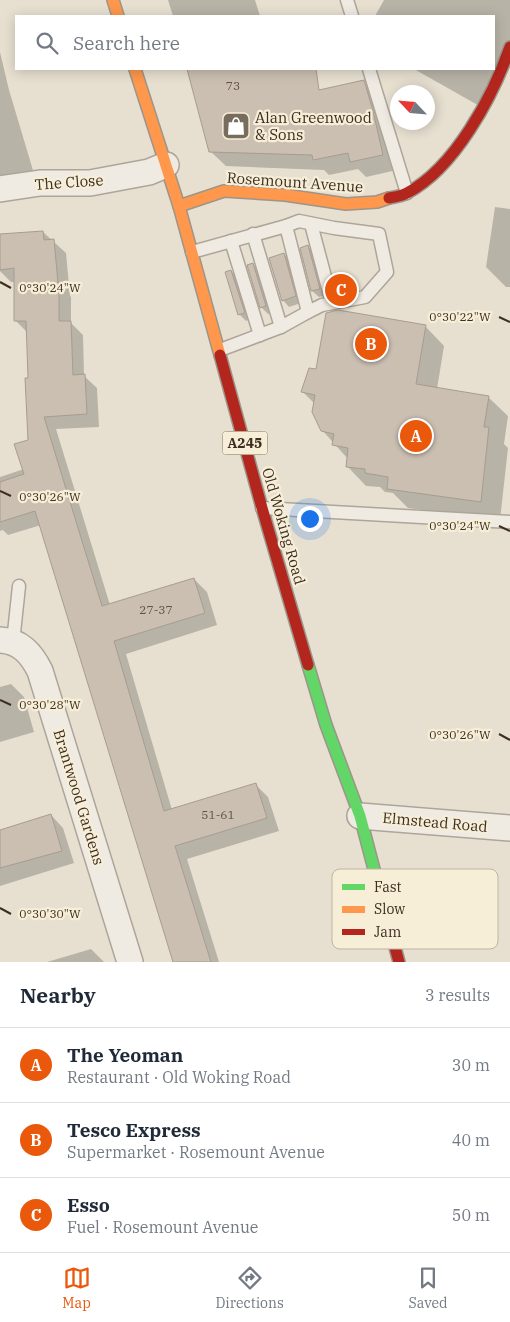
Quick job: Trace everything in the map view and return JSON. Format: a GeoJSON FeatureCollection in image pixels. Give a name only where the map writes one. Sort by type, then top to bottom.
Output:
{"type":"FeatureCollection","features":[{"type":"Feature","properties":{"kind":"main road"},"geometry":{"type":"LineString","coordinates":[[113,0],[118,15]]}},
{"type":"Feature","properties":{"kind":"main road","name":"Rosemount Avenue"},"geometry":{"type":"LineString","coordinates":[[179,206],[224,191],[285,195],[346,204],[377,202],[407,193],[436,172],[461,142],[484,107],[503,68],[510,47]]}},
{"type":"Feature","properties":{"kind":"main road","name":"Old Woking Road"},"geometry":{"type":"LineString","coordinates":[[135,70],[179,206],[262,508],[326,726],[360,816],[374,869]]}},
{"type":"Feature","properties":{"kind":"main road","name":"Old Woking Road"},"geometry":{"type":"LineString","coordinates":[[396,949],[399,962]]}},
{"type":"Feature","properties":{"kind":"street","name":"The Close"},"geometry":{"type":"LineString","coordinates":[[0,189],[40,183],[90,183],[149,172],[166,165]]}},
{"type":"Feature","properties":{"kind":"street","name":"Brantwood Gardens"},"geometry":{"type":"LineString","coordinates":[[7,641],[33,657],[40,671],[130,962]]}},
{"type":"Feature","properties":{"kind":"street","name":"Elmstead Road"},"geometry":{"type":"LineString","coordinates":[[360,816],[510,828]]}},
{"type":"Feature","properties":{"kind":"lane"},"geometry":{"type":"LineString","coordinates":[[347,0],[352,15]]}},
{"type":"Feature","properties":{"kind":"lane"},"geometry":{"type":"LineString","coordinates":[[369,70],[407,193]]}},
{"type":"Feature","properties":{"kind":"lane"},"geometry":{"type":"LineString","coordinates":[[192,252],[299,221],[379,234],[387,272],[365,297],[322,305],[281,327],[220,350]]}},
{"type":"Feature","properties":{"kind":"lane"},"geometry":{"type":"LineString","coordinates":[[311,224],[332,303]]}},
{"type":"Feature","properties":{"kind":"lane"},"geometry":{"type":"LineString","coordinates":[[286,226],[308,312]]}},
{"type":"Feature","properties":{"kind":"lane"},"geometry":{"type":"LineString","coordinates":[[253,234],[281,327]]}},
{"type":"Feature","properties":{"kind":"lane"},"geometry":{"type":"LineString","coordinates":[[231,241],[260,335]]}},
{"type":"Feature","properties":{"kind":"lane"},"geometry":{"type":"LineString","coordinates":[[262,508],[510,522]]}},
{"type":"Feature","properties":{"kind":"lane","name":"Brantwood Gardens"},"geometry":{"type":"LineString","coordinates":[[7,641],[19,586]]}},
{"type":"Feature","properties":{"kind":"building"},"geometry":{"type":"Polygon","coordinates":[[[187,70],[316,70],[319,90],[364,80],[383,155],[350,162],[348,153],[313,160],[312,155],[209,152],[187,70]]]}},
{"type":"Feature","properties":{"kind":"building"},"geometry":{"type":"Polygon","coordinates":[[[43,231],[44,240],[54,239],[59,283],[59,321],[71,321],[73,375],[85,374],[87,414],[44,417],[102,606],[194,578],[205,613],[114,641],[164,811],[256,783],[267,818],[175,846],[211,962],[173,962],[35,511],[0,522],[0,482],[24,474],[14,444],[28,440],[25,378],[28,378],[26,321],[14,321],[14,268],[0,270],[0,234],[43,231]]]}},
{"type":"Feature","properties":{"kind":"building"},"geometry":{"type":"Polygon","coordinates":[[[308,245],[320,289],[311,291],[300,248],[308,245]]]}},
{"type":"Feature","properties":{"kind":"building"},"geometry":{"type":"Polygon","coordinates":[[[284,253],[296,296],[282,301],[269,258],[284,253]]]}},
{"type":"Feature","properties":{"kind":"building"},"geometry":{"type":"Polygon","coordinates":[[[253,263],[266,306],[260,308],[247,265],[253,263]]]}},
{"type":"Feature","properties":{"kind":"building"},"geometry":{"type":"Polygon","coordinates":[[[231,270],[245,313],[238,315],[225,272],[231,270]]]}},
{"type":"Feature","properties":{"kind":"building"},"geometry":{"type":"Polygon","coordinates":[[[338,310],[426,325],[416,384],[489,396],[484,427],[489,427],[481,502],[387,489],[388,477],[365,473],[365,469],[346,467],[348,448],[332,445],[334,434],[321,431],[312,412],[315,395],[301,392],[309,368],[316,369],[326,313],[338,310]]]}},
{"type":"Feature","properties":{"kind":"building"},"geometry":{"type":"Polygon","coordinates":[[[51,814],[62,851],[0,868],[0,830],[51,814]]]}},
{"type":"Feature","properties":{"kind":"traffic: fast"},"geometry":{"type":"LineString","coordinates":[[308,665],[326,725],[360,816],[374,869]]}},
{"type":"Feature","properties":{"kind":"traffic: slow"},"geometry":{"type":"LineString","coordinates":[[113,0],[118,15]]}},
{"type":"Feature","properties":{"kind":"traffic: slow"},"geometry":{"type":"LineString","coordinates":[[135,70],[179,206],[220,355]]}},
{"type":"Feature","properties":{"kind":"traffic: slow"},"geometry":{"type":"LineString","coordinates":[[179,206],[224,191],[285,195],[346,204],[377,202],[389,198]]}},
{"type":"Feature","properties":{"kind":"traffic: jam"},"geometry":{"type":"LineString","coordinates":[[389,198],[405,194],[425,182],[456,149],[483,108],[510,47]]}},
{"type":"Feature","properties":{"kind":"traffic: jam"},"geometry":{"type":"LineString","coordinates":[[220,355],[308,665]]}},
{"type":"Feature","properties":{"kind":"traffic: jam"},"geometry":{"type":"LineString","coordinates":[[395,949],[399,962]]}},
{"type":"Feature","properties":{"kind":"place","name":"Alan Greenwood & Sons"},"geometry":{"type":"Point","coordinates":[236,126]}},
{"type":"Feature","properties":{"kind":"place","name":"Esso"},"geometry":{"type":"Point","coordinates":[341,290]}},
{"type":"Feature","properties":{"kind":"place","name":"Tesco Express"},"geometry":{"type":"Point","coordinates":[371,344]}},
{"type":"Feature","properties":{"kind":"place","name":"The Yeoman"},"geometry":{"type":"Point","coordinates":[416,436]}}]}
